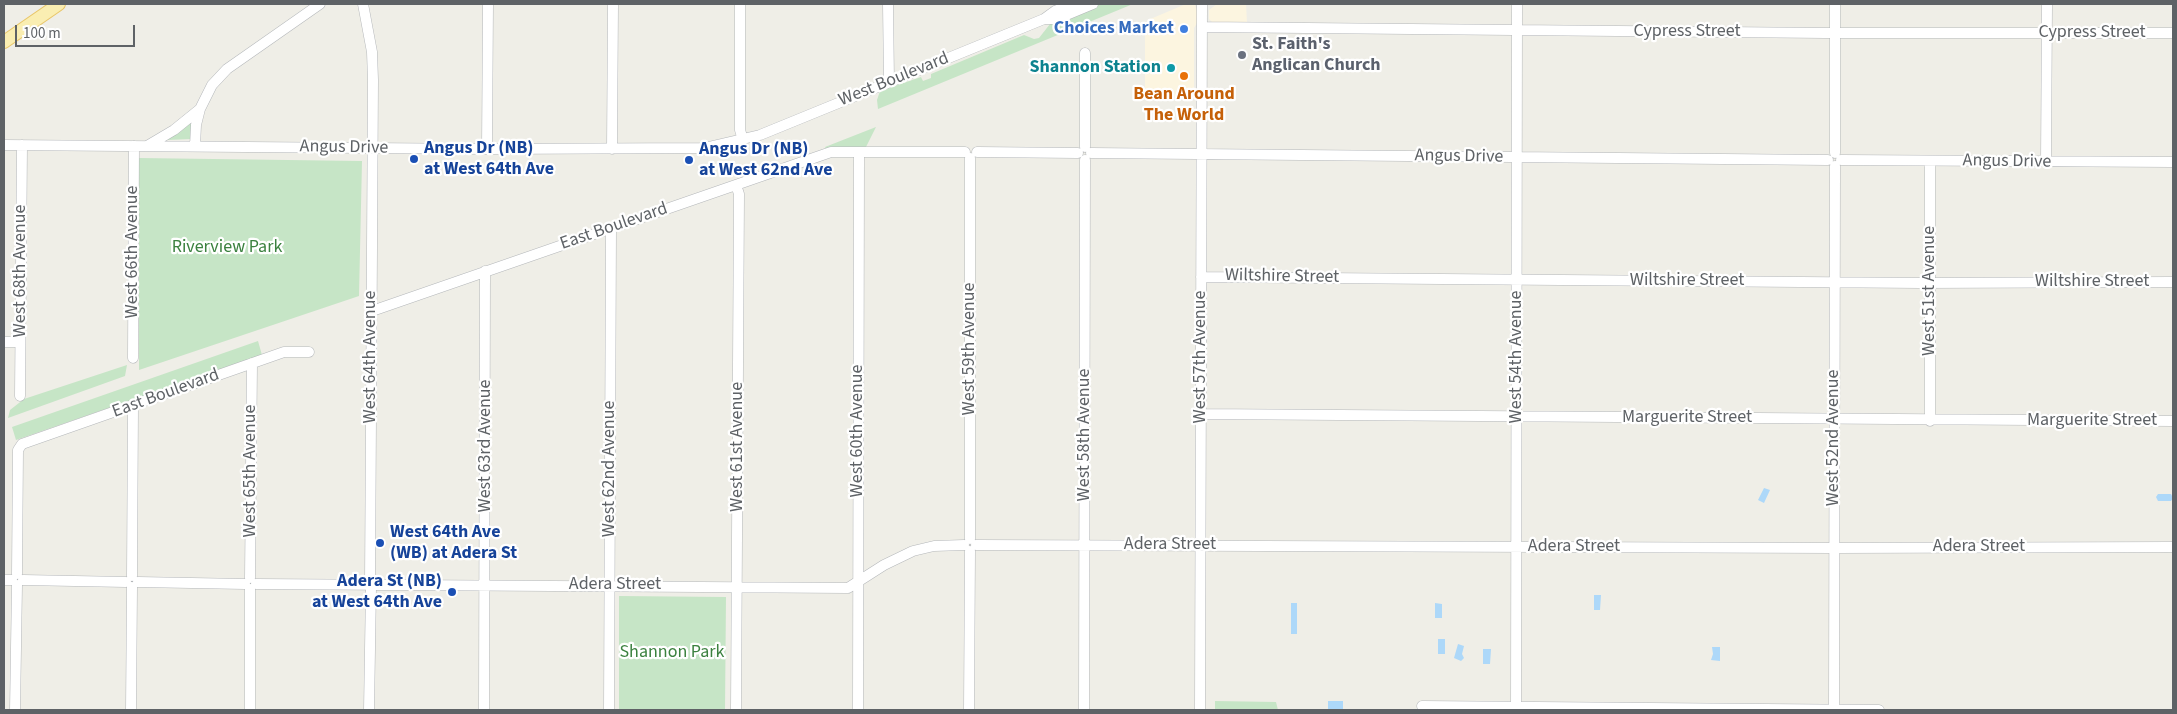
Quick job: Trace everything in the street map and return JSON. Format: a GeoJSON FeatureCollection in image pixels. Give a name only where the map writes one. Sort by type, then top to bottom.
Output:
{"type":"FeatureCollection","features":[{"type":"Feature","properties":{"kind":"main road"},"geometry":{"type":"LineString","coordinates":[[4,42],[59,4]]}},
{"type":"Feature","properties":{"kind":"street"},"geometry":{"type":"LineString","coordinates":[[195,146],[196,125],[200,110],[212,85],[227,69],[320,4]]}},
{"type":"Feature","properties":{"kind":"street","name":"West 64th Avenue"},"geometry":{"type":"LineString","coordinates":[[363,4],[372,52],[373,148],[372,311],[366,588],[369,710]]}},
{"type":"Feature","properties":{"kind":"street"},"geometry":{"type":"LineString","coordinates":[[487,149],[488,4]]}},
{"type":"Feature","properties":{"kind":"street"},"geometry":{"type":"LineString","coordinates":[[612,149],[613,4]]}},
{"type":"Feature","properties":{"kind":"street"},"geometry":{"type":"LineString","coordinates":[[740,4],[740,130],[743,140]]}},
{"type":"Feature","properties":{"kind":"street"},"geometry":{"type":"LineString","coordinates":[[888,4],[889,82]]}},
{"type":"Feature","properties":{"kind":"street","name":"West Boulevard"},"geometry":{"type":"LineString","coordinates":[[743,140],[1044,19],[1055,11],[1073,4]]}},
{"type":"Feature","properties":{"kind":"street","name":"West Boulevard"},"geometry":{"type":"LineString","coordinates":[[1044,19],[1056,19],[1093,4]]}},
{"type":"Feature","properties":{"kind":"street","name":"West 57th Avenue"},"geometry":{"type":"LineString","coordinates":[[1200,710],[1202,4]]}},
{"type":"Feature","properties":{"kind":"street","name":"West 54th Avenue"},"geometry":{"type":"LineString","coordinates":[[1516,708],[1517,4]]}},
{"type":"Feature","properties":{"kind":"street","name":"West 52nd Avenue"},"geometry":{"type":"LineString","coordinates":[[1834,710],[1835,4]]}},
{"type":"Feature","properties":{"kind":"street"},"geometry":{"type":"LineString","coordinates":[[2046,162],[2047,4]]}},
{"type":"Feature","properties":{"kind":"street","name":"Cypress Street"},"geometry":{"type":"LineString","coordinates":[[1202,27],[1835,33],[2173,33]]}},
{"type":"Feature","properties":{"kind":"street","name":"West 58th Avenue"},"geometry":{"type":"LineString","coordinates":[[1084,710],[1085,53]]}},
{"type":"Feature","properties":{"kind":"street"},"geometry":{"type":"LineString","coordinates":[[147,146],[174,130],[200,110]]}},
{"type":"Feature","properties":{"kind":"street","name":"Angus Drive"},"geometry":{"type":"LineString","coordinates":[[4,145],[612,149],[704,148],[743,140]]}},
{"type":"Feature","properties":{"kind":"street","name":"West 68th Avenue"},"geometry":{"type":"LineString","coordinates":[[20,396],[22,145]]}},
{"type":"Feature","properties":{"kind":"street","name":"West 66th Avenue"},"geometry":{"type":"LineString","coordinates":[[133,358],[134,146]]}},
{"type":"Feature","properties":{"kind":"street","name":"East Boulevard"},"geometry":{"type":"LineString","coordinates":[[372,311],[831,152],[859,152]]}},
{"type":"Feature","properties":{"kind":"street","name":"Angus Drive"},"geometry":{"type":"LineString","coordinates":[[859,152],[2173,162]]}},
{"type":"Feature","properties":{"kind":"street","name":"West 60th Avenue"},"geometry":{"type":"LineString","coordinates":[[858,710],[859,152]]}},
{"type":"Feature","properties":{"kind":"street","name":"West 59th Avenue"},"geometry":{"type":"LineString","coordinates":[[969,710],[971,154]]}},
{"type":"Feature","properties":{"kind":"street","name":"West 51st Avenue"},"geometry":{"type":"LineString","coordinates":[[1930,161],[1930,421]]}},
{"type":"Feature","properties":{"kind":"street","name":"West 61st Avenue"},"geometry":{"type":"LineString","coordinates":[[736,185],[740,194],[736,710]]}},
{"type":"Feature","properties":{"kind":"street","name":"West 62nd Avenue"},"geometry":{"type":"LineString","coordinates":[[609,710],[611,228]]}},
{"type":"Feature","properties":{"kind":"street","name":"West 63rd Avenue"},"geometry":{"type":"LineString","coordinates":[[484,710],[485,271]]}},
{"type":"Feature","properties":{"kind":"street","name":"Wiltshire Street"},"geometry":{"type":"LineString","coordinates":[[1201,277],[1930,283],[2173,282]]}},
{"type":"Feature","properties":{"kind":"street"},"geometry":{"type":"LineString","coordinates":[[4,342],[20,342]]}},
{"type":"Feature","properties":{"kind":"street","name":"East Boulevard"},"geometry":{"type":"LineString","coordinates":[[15,580],[19,446],[25,442],[284,352],[309,352]]}},
{"type":"Feature","properties":{"kind":"street","name":"West 65th Avenue"},"geometry":{"type":"LineString","coordinates":[[250,710],[252,363]]}},
{"type":"Feature","properties":{"kind":"street"},"geometry":{"type":"LineString","coordinates":[[131,710],[133,406]]}},
{"type":"Feature","properties":{"kind":"street","name":"Marguerite Street"},"geometry":{"type":"LineString","coordinates":[[1201,414],[1930,421],[2173,421]]}},
{"type":"Feature","properties":{"kind":"street","name":"Adera Street"},"geometry":{"type":"LineString","coordinates":[[15,580],[132,581],[366,588],[485,585],[848,588],[884,565],[913,551],[934,546],[1181,545],[1194,547],[1201,544],[1834,548],[2173,547]]}},
{"type":"Feature","properties":{"kind":"street"},"geometry":{"type":"LineString","coordinates":[[15,580],[15,710]]}},
{"type":"Feature","properties":{"kind":"street"},"geometry":{"type":"LineString","coordinates":[[1422,706],[1879,710]]}},
{"type":"Feature","properties":{"kind":"shaded area","name":"Shannon Station"},"geometry":{"type":"Polygon","coordinates":[[[1186,4],[1195,5],[1197,11],[1197,23],[1194,28],[1194,97],[1145,97],[1145,25],[1148,20],[1186,4]]]}},
{"type":"Feature","properties":{"kind":"shaded area"},"geometry":{"type":"Polygon","coordinates":[[[1217,4],[1246,4],[1247,23],[1212,22],[1209,19],[1209,10],[1217,4]]]}},
{"type":"Feature","properties":{"kind":"green space"},"geometry":{"type":"Polygon","coordinates":[[[1099,4],[1133,4],[878,109],[877,100],[880,91],[921,77],[923,81],[931,78],[931,74],[1024,35],[1034,39],[1039,38],[1050,24],[1099,4]]]}},
{"type":"Feature","properties":{"kind":"green space"},"geometry":{"type":"Polygon","coordinates":[[[190,123],[192,125],[191,139],[167,140],[190,123]]]}},
{"type":"Feature","properties":{"kind":"green space"},"geometry":{"type":"Polygon","coordinates":[[[876,127],[865,149],[826,150],[825,147],[876,127]]]}},
{"type":"Feature","properties":{"kind":"green space","name":"Riverview Park"},"geometry":{"type":"Polygon","coordinates":[[[139,158],[362,161],[359,296],[139,370],[139,158]]]}},
{"type":"Feature","properties":{"kind":"green space"},"geometry":{"type":"Polygon","coordinates":[[[258,341],[262,355],[16,440],[12,427],[258,341]]]}},
{"type":"Feature","properties":{"kind":"green space"},"geometry":{"type":"Polygon","coordinates":[[[127,365],[125,376],[8,418],[10,410],[24,399],[127,365]]]}},
{"type":"Feature","properties":{"kind":"green space","name":"Shannon Park"},"geometry":{"type":"Polygon","coordinates":[[[619,596],[726,597],[725,710],[619,710],[619,596]]]}},
{"type":"Feature","properties":{"kind":"green space"},"geometry":{"type":"Polygon","coordinates":[[[1215,701],[1276,702],[1278,710],[1215,710],[1215,701]]]}},
{"type":"Feature","properties":{"kind":"water"},"geometry":{"type":"Polygon","coordinates":[[[1764,488],[1770,490],[1764,503],[1758,500],[1764,488]]]}},
{"type":"Feature","properties":{"kind":"water"},"geometry":{"type":"Polygon","coordinates":[[[2158,494],[2171,494],[2173,498],[2171,501],[2158,501],[2156,497],[2158,494]]]}},
{"type":"Feature","properties":{"kind":"water"},"geometry":{"type":"Polygon","coordinates":[[[1594,595],[1601,595],[1600,610],[1594,610],[1594,595]]]}},
{"type":"Feature","properties":{"kind":"water"},"geometry":{"type":"Polygon","coordinates":[[[1291,603],[1297,603],[1297,634],[1291,634],[1291,603]]]}},
{"type":"Feature","properties":{"kind":"water"},"geometry":{"type":"Polygon","coordinates":[[[1435,603],[1442,604],[1442,618],[1435,618],[1435,603]]]}},
{"type":"Feature","properties":{"kind":"water"},"geometry":{"type":"Polygon","coordinates":[[[1438,639],[1445,639],[1445,654],[1438,654],[1438,639]]]}},
{"type":"Feature","properties":{"kind":"water"},"geometry":{"type":"Polygon","coordinates":[[[1458,644],[1464,646],[1462,654],[1464,658],[1461,661],[1454,658],[1458,644]]]}},
{"type":"Feature","properties":{"kind":"water"},"geometry":{"type":"Polygon","coordinates":[[[1712,647],[1720,647],[1720,661],[1711,660],[1713,654],[1712,647]]]}},
{"type":"Feature","properties":{"kind":"water"},"geometry":{"type":"Polygon","coordinates":[[[1483,649],[1491,649],[1490,664],[1483,664],[1483,649]]]}},
{"type":"Feature","properties":{"kind":"water"},"geometry":{"type":"Polygon","coordinates":[[[1328,701],[1343,701],[1343,709],[1328,709],[1328,701]]]}},
{"type":"Feature","properties":{"kind":"place","name":"Choices Market"},"geometry":{"type":"Point","coordinates":[1184,29]}},
{"type":"Feature","properties":{"kind":"place","name":"St. Faith's Anglican Church"},"geometry":{"type":"Point","coordinates":[1242,55]}},
{"type":"Feature","properties":{"kind":"place","name":"Shannon Station"},"geometry":{"type":"Point","coordinates":[1171,68]}},
{"type":"Feature","properties":{"kind":"place","name":"Bean Around The World"},"geometry":{"type":"Point","coordinates":[1184,76]}},
{"type":"Feature","properties":{"kind":"place","name":"Angus Dr (NB) at West 64th Ave"},"geometry":{"type":"Point","coordinates":[414,159]}},
{"type":"Feature","properties":{"kind":"place","name":"Angus Dr (NB) at West 62nd Ave"},"geometry":{"type":"Point","coordinates":[689,160]}},
{"type":"Feature","properties":{"kind":"place","name":"West 64th Ave (WB) at Adera St"},"geometry":{"type":"Point","coordinates":[380,543]}},
{"type":"Feature","properties":{"kind":"place","name":"Adera St (NB) at West 64th Ave"},"geometry":{"type":"Point","coordinates":[452,592]}}]}
